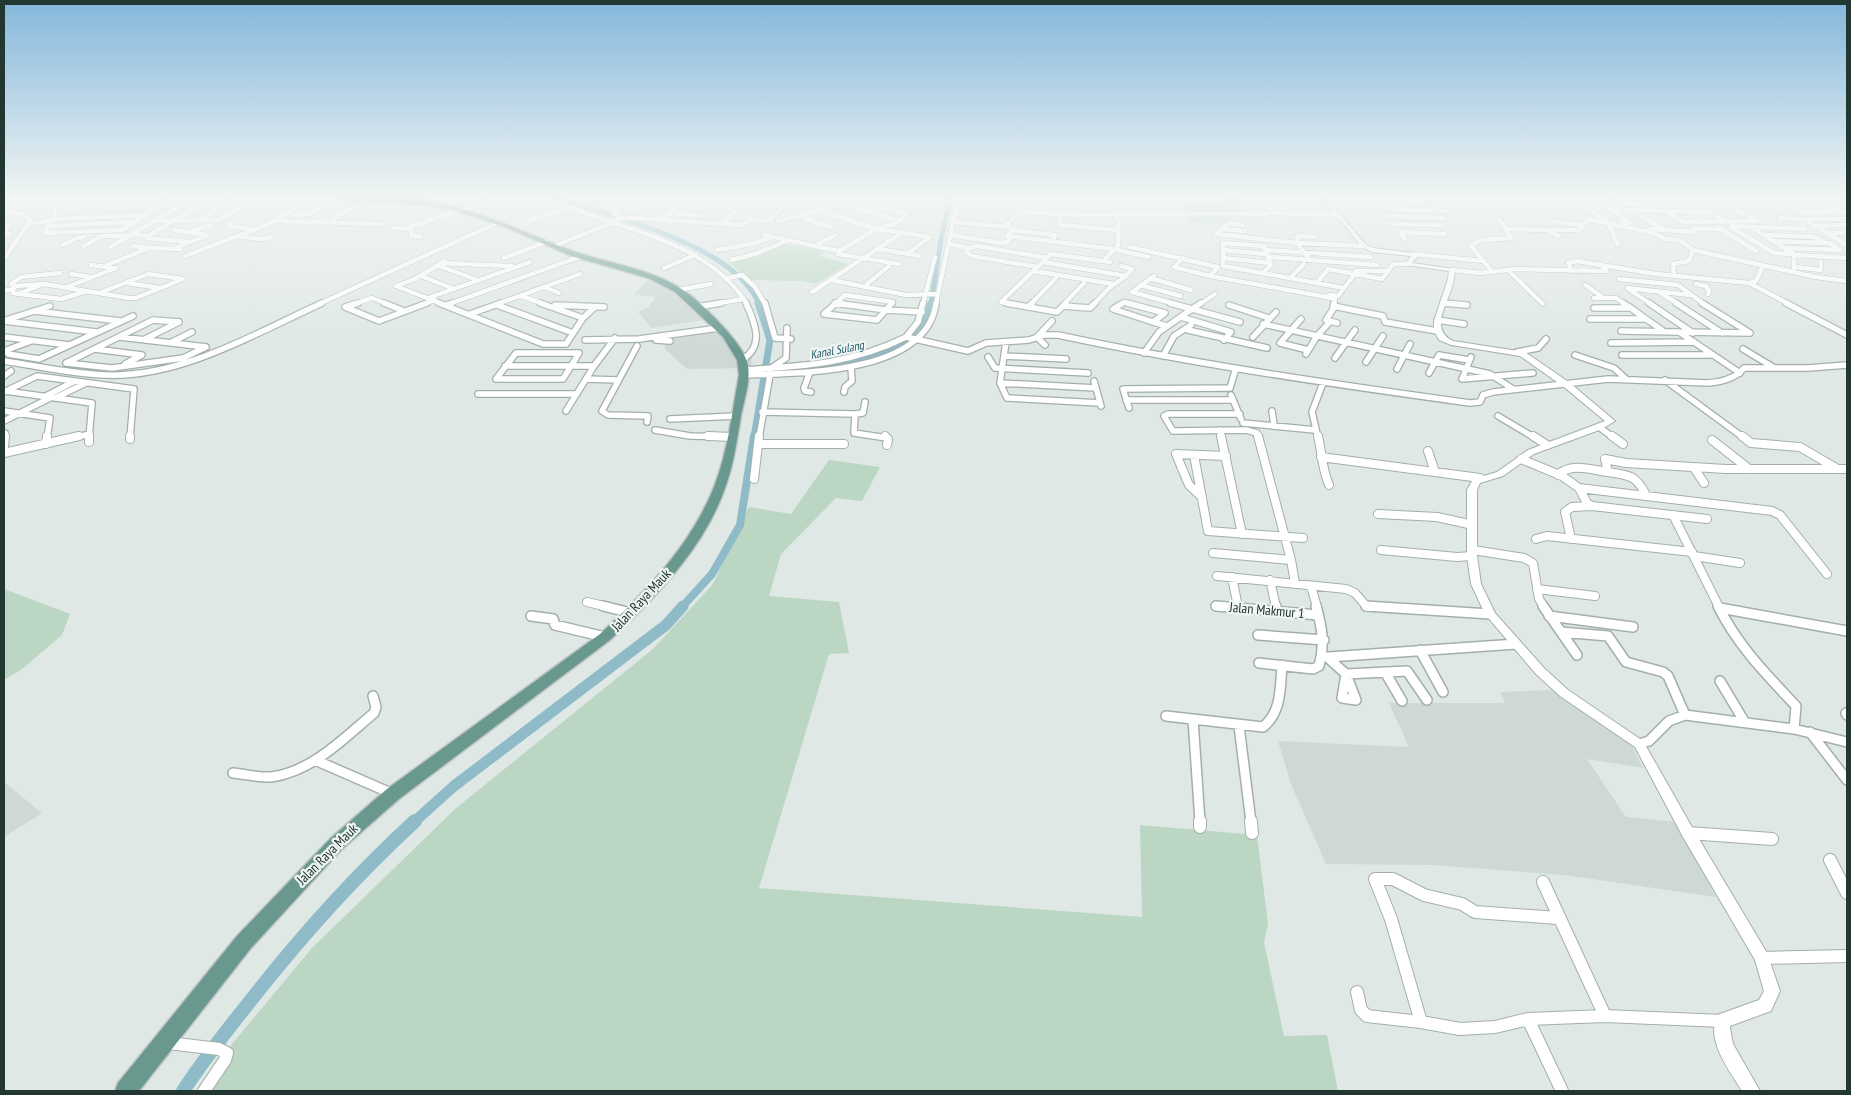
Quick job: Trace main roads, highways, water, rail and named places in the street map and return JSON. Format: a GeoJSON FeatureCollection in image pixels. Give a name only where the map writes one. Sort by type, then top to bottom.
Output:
{"type":"FeatureCollection","features":[{"type":"Feature","properties":{"kind":"main road","name":"Jalan Raya Mauk"},"geometry":{"type":"LineString","coordinates":[[126,1091],[171,1043],[244,942],[310,870],[368,814],[393,794],[605,637],[631,613],[683,554],[703,522],[720,487],[727,464],[746,370],[736,348],[718,327],[678,290],[646,274],[563,249]]}},
{"type":"Feature","properties":{"kind":"waterway"},"geometry":{"type":"LineString","coordinates":[[697,249],[725,265],[746,283],[759,304]]}},
{"type":"Feature","properties":{"kind":"waterway","name":"Kanal Sulang"},"geometry":{"type":"LineString","coordinates":[[931,304],[940,249]]}},
{"type":"Feature","properties":{"kind":"waterway","name":"Kanal Sulang"},"geometry":{"type":"LineString","coordinates":[[754,438],[770,340],[758,303]]}},
{"type":"Feature","properties":{"kind":"waterway","name":"Kanal Sulang"},"geometry":{"type":"LineString","coordinates":[[779,370],[831,366],[886,353],[901,346],[920,330],[931,303]]}},
{"type":"Feature","properties":{"kind":"waterway"},"geometry":{"type":"LineString","coordinates":[[682,607],[712,574],[740,525],[754,436]]}},
{"type":"Feature","properties":{"kind":"waterway"},"geometry":{"type":"LineString","coordinates":[[414,822],[454,786],[666,625],[683,606]]}},
{"type":"Feature","properties":{"kind":"waterway"},"geometry":{"type":"LineString","coordinates":[[183,1091],[233,1022],[309,930],[371,863],[415,821]]}}]}
